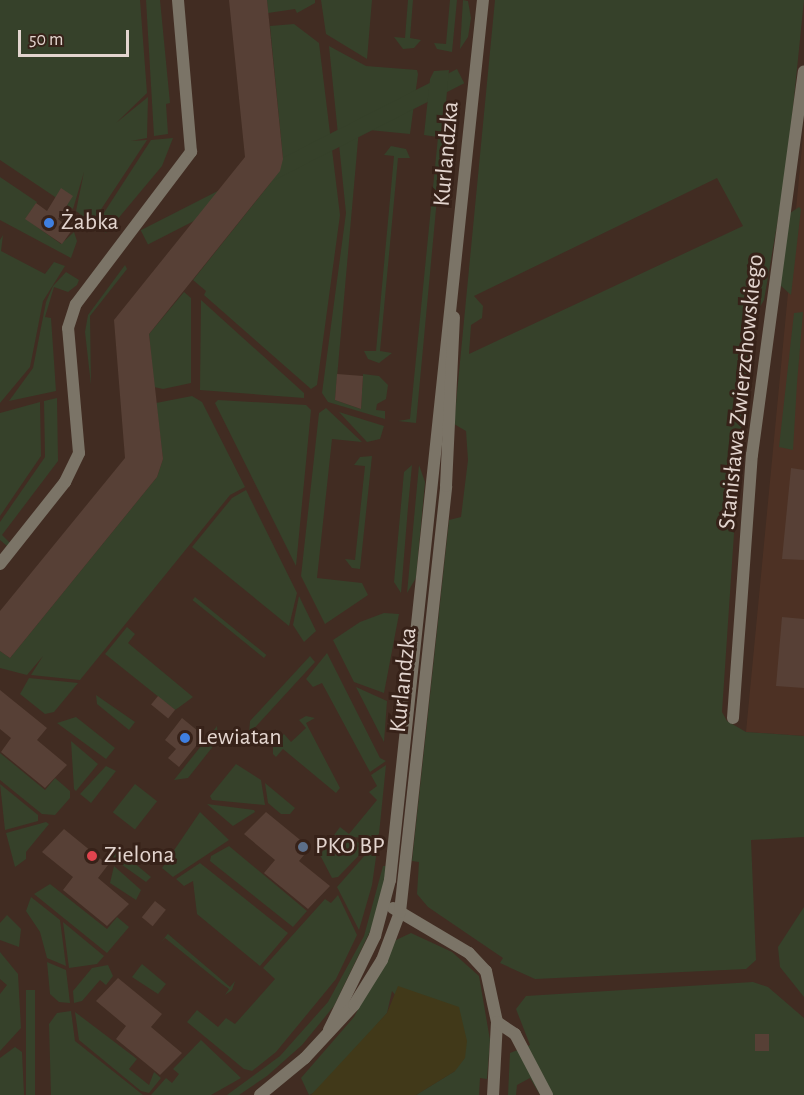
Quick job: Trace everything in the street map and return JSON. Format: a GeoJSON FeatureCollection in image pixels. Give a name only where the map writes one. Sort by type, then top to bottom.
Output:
{"type":"FeatureCollection","features":[{"type":"Feature","properties":{"kind":"street"},"geometry":{"type":"LineString","coordinates":[[0,564],[65,482],[79,453],[68,328],[76,304],[191,152],[178,0]]}},
{"type":"Feature","properties":{"kind":"street","name":"Kurlandzka"},"geometry":{"type":"LineString","coordinates":[[329,1030],[365,960],[385,904],[441,367],[453,312],[483,0]]}},
{"type":"Feature","properties":{"kind":"street","name":"Stanisława Zwierzchowskiego"},"geometry":{"type":"LineString","coordinates":[[733,718],[752,455],[802,120],[804,72]]}},
{"type":"Feature","properties":{"kind":"street","name":"Kurlandzka"},"geometry":{"type":"LineString","coordinates":[[260,1095],[329,1030],[367,987],[400,912],[446,486],[455,368],[453,312]]}},
{"type":"Feature","properties":{"kind":"street"},"geometry":{"type":"LineString","coordinates":[[385,904],[483,967],[496,1022],[493,1095]]}},
{"type":"Feature","properties":{"kind":"street"},"geometry":{"type":"LineString","coordinates":[[496,1022],[515,1034],[547,1095]]}},
{"type":"Feature","properties":{"kind":"shaded area"},"geometry":{"type":"Polygon","coordinates":[[[804,126],[804,736],[746,732],[804,126]]]}},
{"type":"Feature","properties":{"kind":"green space"},"geometry":{"type":"Polygon","coordinates":[[[0,0],[140,0],[147,93],[116,123],[148,97],[147,138],[131,141],[147,140],[92,223],[76,211],[84,172],[73,209],[0,160],[0,0]]]}},
{"type":"Feature","properties":{"kind":"green space"},"geometry":{"type":"Polygon","coordinates":[[[146,0],[160,0],[170,103],[166,104],[168,134],[154,136],[146,0]]]}},
{"type":"Feature","properties":{"kind":"green space"},"geometry":{"type":"Polygon","coordinates":[[[267,0],[315,0],[315,3],[297,13],[295,9],[268,13],[267,0]]]}},
{"type":"Feature","properties":{"kind":"green space"},"geometry":{"type":"Polygon","coordinates":[[[321,0],[372,0],[367,59],[326,34],[321,0]]]}},
{"type":"Feature","properties":{"kind":"green space"},"geometry":{"type":"Polygon","coordinates":[[[408,0],[413,0],[410,38],[421,40],[414,48],[403,49],[394,37],[405,38],[408,0]]]}},
{"type":"Feature","properties":{"kind":"green space"},"geometry":{"type":"Polygon","coordinates":[[[450,0],[457,0],[452,52],[437,49],[434,43],[446,44],[450,0]]]}},
{"type":"Feature","properties":{"kind":"green space"},"geometry":{"type":"Polygon","coordinates":[[[463,0],[468,1],[471,18],[468,37],[460,49],[463,0]]]}},
{"type":"Feature","properties":{"kind":"green space"},"geometry":{"type":"Polygon","coordinates":[[[495,0],[804,0],[787,167],[764,300],[758,310],[739,459],[722,712],[727,721],[746,732],[804,736],[804,837],[751,840],[756,960],[746,969],[535,979],[500,963],[503,958],[428,907],[417,894],[419,862],[412,861],[449,520],[461,517],[468,460],[466,431],[454,424],[495,0]],[[717,178],[474,296],[483,306],[482,318],[471,325],[469,354],[743,226],[717,178]]]}},
{"type":"Feature","properties":{"kind":"green space"},"geometry":{"type":"Polygon","coordinates":[[[294,24],[319,43],[340,215],[317,385],[311,389],[204,295],[206,291],[193,280],[280,171],[283,159],[270,26],[294,24]]]}},
{"type":"Feature","properties":{"kind":"green space"},"geometry":{"type":"Polygon","coordinates":[[[329,46],[366,66],[417,70],[418,74],[410,134],[359,129],[335,400],[361,409],[363,374],[379,376],[388,385],[386,399],[377,404],[376,410],[385,411],[385,419],[328,402],[322,393],[346,213],[329,46]]]}},
{"type":"Feature","properties":{"kind":"green space"},"geometry":{"type":"Polygon","coordinates":[[[457,69],[464,83],[148,244],[141,230],[457,69]]]}},
{"type":"Feature","properties":{"kind":"green space"},"geometry":{"type":"Polygon","coordinates":[[[449,70],[416,423],[398,421],[410,419],[438,137],[424,135],[430,79],[434,71],[449,70]]]}},
{"type":"Feature","properties":{"kind":"green space"},"geometry":{"type":"Polygon","coordinates":[[[173,138],[162,166],[106,233],[96,225],[151,140],[173,138]]]}},
{"type":"Feature","properties":{"kind":"green space"},"geometry":{"type":"Polygon","coordinates":[[[391,146],[406,149],[410,158],[398,158],[380,351],[392,353],[379,363],[368,359],[364,351],[376,351],[394,156],[384,155],[391,146]]]}},
{"type":"Feature","properties":{"kind":"green space"},"geometry":{"type":"Polygon","coordinates":[[[0,177],[37,202],[26,218],[33,224],[61,244],[74,232],[77,241],[71,258],[0,220],[0,177]]]}},
{"type":"Feature","properties":{"kind":"green space"},"geometry":{"type":"Polygon","coordinates":[[[799,207],[801,209],[791,295],[780,285],[790,213],[799,207]]]}},
{"type":"Feature","properties":{"kind":"green space"},"geometry":{"type":"Polygon","coordinates":[[[3,235],[1,251],[45,274],[54,262],[65,266],[43,301],[30,367],[0,403],[0,240],[3,235]]]}},
{"type":"Feature","properties":{"kind":"green space"},"geometry":{"type":"Polygon","coordinates":[[[125,265],[127,269],[90,316],[91,385],[85,332],[88,315],[125,265]]]}},
{"type":"Feature","properties":{"kind":"green space"},"geometry":{"type":"Polygon","coordinates":[[[66,272],[79,280],[77,285],[68,292],[54,287],[45,317],[51,318],[56,391],[9,401],[33,368],[46,302],[53,286],[66,272]]]}},
{"type":"Feature","properties":{"kind":"green space"},"geometry":{"type":"Polygon","coordinates":[[[184,292],[191,298],[191,383],[163,389],[154,387],[149,334],[184,292]]]}},
{"type":"Feature","properties":{"kind":"green space"},"geometry":{"type":"Polygon","coordinates":[[[201,300],[304,393],[304,398],[200,390],[201,300]]]}},
{"type":"Feature","properties":{"kind":"green space"},"geometry":{"type":"Polygon","coordinates":[[[803,312],[793,450],[779,447],[794,313],[803,312]]]}},
{"type":"Feature","properties":{"kind":"green space"},"geometry":{"type":"Polygon","coordinates":[[[192,396],[202,402],[245,487],[230,495],[80,680],[31,675],[43,656],[27,675],[0,668],[0,651],[10,658],[157,477],[163,459],[156,403],[192,396]]]}},
{"type":"Feature","properties":{"kind":"green space"},"geometry":{"type":"Polygon","coordinates":[[[57,398],[58,461],[2,535],[10,543],[7,546],[0,540],[0,522],[45,457],[44,401],[57,398]]]}},
{"type":"Feature","properties":{"kind":"green space"},"geometry":{"type":"Polygon","coordinates":[[[218,400],[306,405],[311,410],[296,566],[215,403],[218,400]]]}},
{"type":"Feature","properties":{"kind":"green space"},"geometry":{"type":"Polygon","coordinates":[[[40,402],[41,456],[0,516],[0,413],[40,402]]]}},
{"type":"Feature","properties":{"kind":"green space"},"geometry":{"type":"Polygon","coordinates":[[[326,408],[362,442],[332,439],[317,578],[362,583],[368,595],[325,624],[301,576],[319,413],[326,408]]]}},
{"type":"Feature","properties":{"kind":"green space"},"geometry":{"type":"Polygon","coordinates":[[[339,412],[384,426],[380,439],[367,442],[339,412]]]}},
{"type":"Feature","properties":{"kind":"green space"},"geometry":{"type":"Polygon","coordinates":[[[372,456],[360,569],[352,568],[345,559],[355,560],[365,466],[354,465],[360,457],[372,456]]]}},
{"type":"Feature","properties":{"kind":"green space"},"geometry":{"type":"Polygon","coordinates":[[[412,465],[401,593],[394,582],[404,472],[412,465]]]}},
{"type":"Feature","properties":{"kind":"green space"},"geometry":{"type":"Polygon","coordinates":[[[419,465],[425,482],[416,578],[407,593],[419,465]]]}},
{"type":"Feature","properties":{"kind":"green space"},"geometry":{"type":"Polygon","coordinates":[[[246,490],[297,593],[289,626],[192,547],[232,498],[246,490]]]}},
{"type":"Feature","properties":{"kind":"green space"},"geometry":{"type":"Polygon","coordinates":[[[299,596],[316,631],[304,642],[293,625],[299,596]]]}},
{"type":"Feature","properties":{"kind":"green space"},"geometry":{"type":"Polygon","coordinates":[[[195,597],[266,655],[264,658],[192,600],[195,597]]]}},
{"type":"Feature","properties":{"kind":"green space"},"geometry":{"type":"Polygon","coordinates":[[[384,613],[399,614],[384,693],[354,682],[333,640],[360,622],[384,613]]]}},
{"type":"Feature","properties":{"kind":"green space"},"geometry":{"type":"Polygon","coordinates":[[[127,627],[135,634],[128,643],[193,697],[175,710],[105,654],[127,627]]]}},
{"type":"Feature","properties":{"kind":"green space"},"geometry":{"type":"Polygon","coordinates":[[[327,653],[380,758],[386,761],[370,772],[322,683],[313,687],[306,679],[327,653]]]}},
{"type":"Feature","properties":{"kind":"green space"},"geometry":{"type":"Polygon","coordinates":[[[310,656],[315,662],[249,734],[250,721],[310,656]]]}},
{"type":"Feature","properties":{"kind":"green space"},"geometry":{"type":"Polygon","coordinates":[[[29,678],[78,683],[54,712],[45,714],[20,694],[29,678]]]}},
{"type":"Feature","properties":{"kind":"green space"},"geometry":{"type":"Polygon","coordinates":[[[356,687],[387,701],[384,742],[356,687]]]}},
{"type":"Feature","properties":{"kind":"green space"},"geometry":{"type":"Polygon","coordinates":[[[96,695],[135,722],[129,730],[97,704],[96,695]]]}},
{"type":"Feature","properties":{"kind":"green space"},"geometry":{"type":"Polygon","coordinates":[[[306,716],[315,718],[306,723],[340,788],[336,793],[283,749],[276,757],[273,754],[273,746],[284,734],[291,742],[306,728],[299,720],[306,716]]]}},
{"type":"Feature","properties":{"kind":"green space"},"geometry":{"type":"Polygon","coordinates":[[[76,717],[115,748],[106,759],[57,723],[76,717]]]}},
{"type":"Feature","properties":{"kind":"green space"},"geometry":{"type":"Polygon","coordinates":[[[217,726],[218,740],[188,778],[174,780],[217,726]]]}},
{"type":"Feature","properties":{"kind":"green space"},"geometry":{"type":"Polygon","coordinates":[[[71,741],[98,764],[76,791],[74,789],[71,741]]]}},
{"type":"Feature","properties":{"kind":"green space"},"geometry":{"type":"Polygon","coordinates":[[[0,753],[45,790],[55,778],[70,791],[70,798],[55,815],[42,814],[0,780],[0,753]]]}},
{"type":"Feature","properties":{"kind":"green space"},"geometry":{"type":"Polygon","coordinates":[[[236,764],[261,780],[265,805],[212,800],[210,796],[236,764]]]}},
{"type":"Feature","properties":{"kind":"green space"},"geometry":{"type":"Polygon","coordinates":[[[386,765],[379,834],[373,839],[334,835],[340,827],[349,834],[377,800],[369,792],[377,786],[371,775],[386,765]]]}},
{"type":"Feature","properties":{"kind":"green space"},"geometry":{"type":"Polygon","coordinates":[[[106,766],[116,771],[91,803],[80,794],[106,766]]]}},
{"type":"Feature","properties":{"kind":"green space"},"geometry":{"type":"Polygon","coordinates":[[[265,783],[295,808],[290,814],[281,814],[268,803],[265,783]]]}},
{"type":"Feature","properties":{"kind":"green space"},"geometry":{"type":"Polygon","coordinates":[[[0,784],[38,815],[38,821],[5,830],[0,784]]]}},
{"type":"Feature","properties":{"kind":"green space"},"geometry":{"type":"Polygon","coordinates":[[[135,784],[157,801],[135,830],[113,812],[135,784]]]}},
{"type":"Feature","properties":{"kind":"green space"},"geometry":{"type":"Polygon","coordinates":[[[207,804],[254,810],[255,812],[233,826],[207,804]]]}},
{"type":"Feature","properties":{"kind":"green space"},"geometry":{"type":"Polygon","coordinates":[[[200,812],[229,840],[173,877],[162,868],[200,812]]]}},
{"type":"Feature","properties":{"kind":"green space"},"geometry":{"type":"Polygon","coordinates":[[[46,822],[49,824],[26,852],[26,859],[15,867],[6,833],[46,822]]]}},
{"type":"Feature","properties":{"kind":"green space"},"geometry":{"type":"Polygon","coordinates":[[[331,839],[370,844],[338,877],[332,878],[320,855],[331,839]]]}},
{"type":"Feature","properties":{"kind":"green space"},"geometry":{"type":"Polygon","coordinates":[[[229,846],[307,911],[293,927],[210,861],[211,856],[229,846]]]}},
{"type":"Feature","properties":{"kind":"green space"},"geometry":{"type":"Polygon","coordinates":[[[373,846],[377,850],[372,885],[359,930],[337,887],[373,846]]]}},
{"type":"Feature","properties":{"kind":"green space"},"geometry":{"type":"Polygon","coordinates":[[[115,847],[151,877],[146,882],[111,857],[115,847]]]}},
{"type":"Feature","properties":{"kind":"green space"},"geometry":{"type":"Polygon","coordinates":[[[200,863],[288,933],[260,966],[197,914],[193,881],[184,886],[176,879],[200,863]]]}},
{"type":"Feature","properties":{"kind":"green space"},"geometry":{"type":"Polygon","coordinates":[[[114,866],[141,890],[136,900],[110,883],[114,866]]]}},
{"type":"Feature","properties":{"kind":"green space"},"geometry":{"type":"Polygon","coordinates":[[[383,866],[389,866],[378,915],[334,1006],[302,1045],[267,1076],[239,1095],[227,1095],[280,1056],[328,1002],[364,936],[383,866]]]}},
{"type":"Feature","properties":{"kind":"green space"},"geometry":{"type":"Polygon","coordinates":[[[50,884],[107,929],[117,917],[129,927],[107,953],[34,894],[50,884]]]}},
{"type":"Feature","properties":{"kind":"green space"},"geometry":{"type":"Polygon","coordinates":[[[338,895],[357,935],[336,979],[276,1052],[252,1071],[244,1069],[187,1022],[197,1010],[218,1027],[226,1018],[235,1024],[275,979],[263,968],[325,899],[331,903],[338,895]]]}},
{"type":"Feature","properties":{"kind":"green space"},"geometry":{"type":"Polygon","coordinates":[[[31,897],[60,920],[66,966],[47,958],[40,932],[26,911],[31,897]]]}},
{"type":"Feature","properties":{"kind":"green space"},"geometry":{"type":"Polygon","coordinates":[[[804,907],[804,997],[780,967],[778,947],[804,907]]]}},
{"type":"Feature","properties":{"kind":"green space"},"geometry":{"type":"Polygon","coordinates":[[[7,915],[21,929],[19,947],[0,940],[0,923],[7,915]]]}},
{"type":"Feature","properties":{"kind":"green space"},"geometry":{"type":"Polygon","coordinates":[[[63,922],[104,956],[97,964],[69,968],[63,922]]]}},
{"type":"Feature","properties":{"kind":"green space"},"geometry":{"type":"Polygon","coordinates":[[[171,930],[168,934],[230,987],[235,981],[232,990],[225,995],[229,989],[165,938],[161,942],[171,930]]]}},
{"type":"Feature","properties":{"kind":"green space"},"geometry":{"type":"Polygon","coordinates":[[[411,933],[452,952],[479,976],[490,1040],[487,1079],[480,1078],[479,1095],[416,1095],[455,1071],[392,991],[387,1013],[319,1090],[309,1095],[301,1078],[354,1017],[396,940],[411,933]]]}},
{"type":"Feature","properties":{"kind":"green space"},"geometry":{"type":"Polygon","coordinates":[[[0,952],[18,974],[21,1028],[0,1051],[0,994],[7,985],[0,979],[0,952]]]}},
{"type":"Feature","properties":{"kind":"green space"},"geometry":{"type":"Polygon","coordinates":[[[47,962],[66,970],[70,1003],[59,1002],[50,994],[47,962]]]}},
{"type":"Feature","properties":{"kind":"green space"},"geometry":{"type":"Polygon","coordinates":[[[142,964],[166,984],[158,994],[132,977],[142,964]]]}},
{"type":"Feature","properties":{"kind":"green space"},"geometry":{"type":"Polygon","coordinates":[[[108,965],[113,976],[106,985],[100,980],[82,1001],[74,1003],[73,991],[92,968],[108,965]]]}},
{"type":"Feature","properties":{"kind":"green space"},"geometry":{"type":"Polygon","coordinates":[[[753,982],[768,987],[804,1018],[804,1095],[540,1095],[530,1078],[517,1085],[516,1095],[508,1095],[510,1053],[530,1045],[516,1009],[526,996],[753,982]]]}},
{"type":"Feature","properties":{"kind":"green space"},"geometry":{"type":"Polygon","coordinates":[[[26,990],[35,990],[35,1095],[26,1095],[26,990]]]}},
{"type":"Feature","properties":{"kind":"green space"},"geometry":{"type":"Polygon","coordinates":[[[71,1011],[75,1041],[143,1095],[51,1095],[49,1024],[57,1013],[71,1011]]]}},
{"type":"Feature","properties":{"kind":"green space"},"geometry":{"type":"Polygon","coordinates":[[[75,1012],[137,1059],[129,1069],[149,1085],[154,1072],[161,1078],[149,1093],[141,1091],[79,1040],[75,1012]]]}},
{"type":"Feature","properties":{"kind":"green space"},"geometry":{"type":"Polygon","coordinates":[[[201,1040],[241,1078],[211,1095],[151,1095],[166,1078],[172,1083],[179,1074],[173,1069],[201,1040]]]}},
{"type":"Feature","properties":{"kind":"green space"},"geometry":{"type":"Polygon","coordinates":[[[15,1047],[22,1052],[24,1095],[0,1095],[0,1058],[15,1047]]]}},
{"type":"Feature","properties":{"kind":"sand"},"geometry":{"type":"Polygon","coordinates":[[[398,986],[459,1007],[467,1041],[465,1058],[455,1071],[416,1095],[311,1095],[387,1013],[398,986]]]}},
{"type":"Feature","properties":{"kind":"building"},"geometry":{"type":"Polygon","coordinates":[[[229,0],[267,0],[283,159],[280,171],[149,334],[163,459],[157,477],[10,658],[0,651],[0,611],[125,458],[114,320],[245,157],[229,0]]]}},
{"type":"Feature","properties":{"kind":"building","name":"Żabka"},"geometry":{"type":"Polygon","coordinates":[[[61,188],[73,196],[58,219],[72,230],[62,244],[25,219],[36,203],[47,211],[61,188]]]}},
{"type":"Feature","properties":{"kind":"building"},"geometry":{"type":"Polygon","coordinates":[[[337,374],[363,376],[361,409],[335,400],[337,374]]]}},
{"type":"Feature","properties":{"kind":"building"},"geometry":{"type":"Polygon","coordinates":[[[791,468],[804,470],[804,560],[782,559],[791,468]]]}},
{"type":"Feature","properties":{"kind":"building"},"geometry":{"type":"Polygon","coordinates":[[[782,617],[804,619],[804,688],[776,686],[782,617]]]}},
{"type":"Feature","properties":{"kind":"building"},"geometry":{"type":"Polygon","coordinates":[[[0,690],[47,728],[37,740],[67,765],[45,788],[1,752],[11,738],[0,729],[0,690]]]}},
{"type":"Feature","properties":{"kind":"building"},"geometry":{"type":"Polygon","coordinates":[[[158,696],[175,710],[168,718],[151,705],[158,696]]]}},
{"type":"Feature","properties":{"kind":"building","name":"Lewiatan"},"geometry":{"type":"Polygon","coordinates":[[[182,718],[204,736],[179,767],[168,758],[176,749],[165,740],[182,718]]]}},
{"type":"Feature","properties":{"kind":"building"},"geometry":{"type":"Polygon","coordinates":[[[266,812],[310,848],[299,861],[330,886],[308,909],[264,873],[275,860],[244,834],[266,812]]]}},
{"type":"Feature","properties":{"kind":"building"},"geometry":{"type":"Polygon","coordinates":[[[64,829],[108,865],[98,878],[129,904],[107,926],[63,890],[73,877],[42,852],[64,829]]]}},
{"type":"Feature","properties":{"kind":"building"},"geometry":{"type":"Polygon","coordinates":[[[155,901],[166,910],[153,926],[142,917],[155,901]]]}},
{"type":"Feature","properties":{"kind":"building"},"geometry":{"type":"Polygon","coordinates":[[[118,978],[162,1014],[151,1027],[182,1053],[160,1075],[116,1039],[126,1026],[96,1001],[118,978]]]}},
{"type":"Feature","properties":{"kind":"building"},"geometry":{"type":"Polygon","coordinates":[[[755,1034],[769,1034],[769,1051],[755,1051],[755,1034]]]}},
{"type":"Feature","properties":{"kind":"place","name":"Żabka"},"geometry":{"type":"Point","coordinates":[49,223]}},
{"type":"Feature","properties":{"kind":"place","name":"Lewiatan"},"geometry":{"type":"Point","coordinates":[185,738]}},
{"type":"Feature","properties":{"kind":"place","name":"PKO BP"},"geometry":{"type":"Point","coordinates":[303,847]}},
{"type":"Feature","properties":{"kind":"place","name":"Zielona"},"geometry":{"type":"Point","coordinates":[92,856]}}]}
